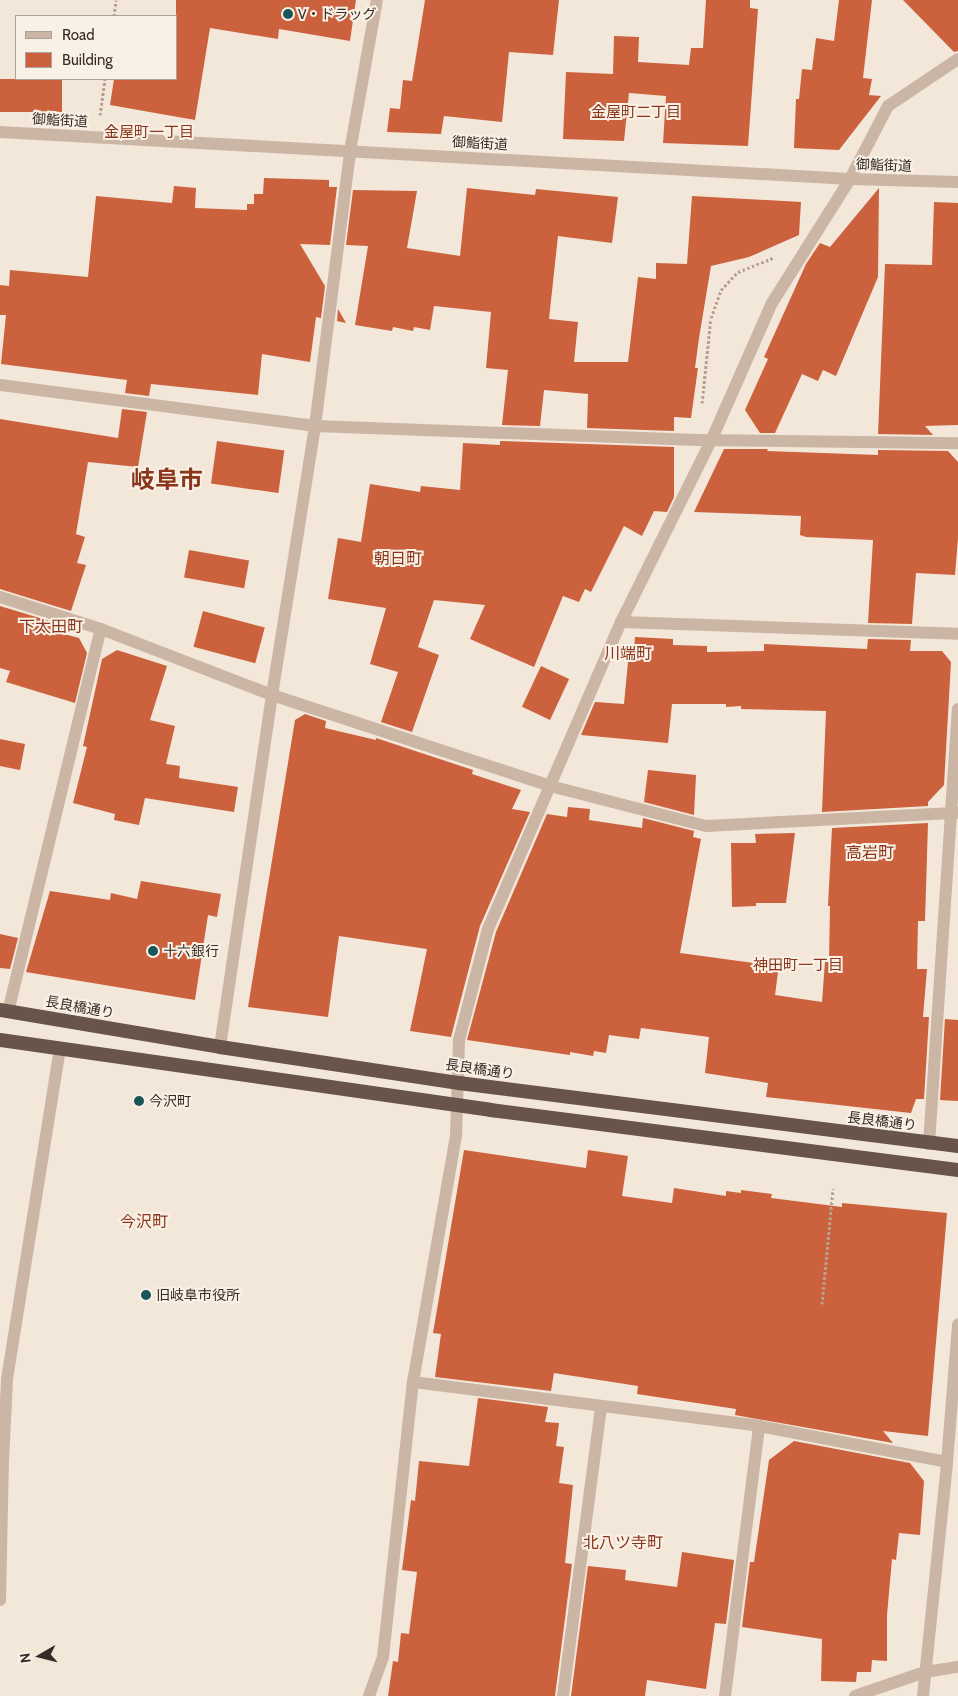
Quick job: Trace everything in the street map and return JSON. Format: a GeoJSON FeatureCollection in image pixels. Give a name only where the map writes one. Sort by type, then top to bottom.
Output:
{"type":"FeatureCollection","features":[{"type":"Feature","properties":{"kind":"highway","name":"長良橋通り"},"geometry":{"type":"LineString","coordinates":[[4,1011],[220,1047],[459,1083],[929,1144],[958,1146]]}},
{"type":"Feature","properties":{"kind":"highway"},"geometry":{"type":"LineString","coordinates":[[0,1040],[458,1105],[837,1156],[958,1170]]}},
{"type":"Feature","properties":{"kind":"street"},"geometry":{"type":"LineString","coordinates":[[220,1047],[272,695],[315,426],[350,151],[377,0]]}},
{"type":"Feature","properties":{"kind":"street"},"geometry":{"type":"LineString","coordinates":[[369,1696],[383,1657],[414,1382],[456,1136],[460,1040],[488,929],[622,622],[712,441],[772,303],[850,179],[888,106],[958,59]]}},
{"type":"Feature","properties":{"kind":"street","name":"御鮨街道"},"geometry":{"type":"LineString","coordinates":[[0,132],[850,179],[958,182]]}},
{"type":"Feature","properties":{"kind":"street"},"geometry":{"type":"LineString","coordinates":[[0,385],[315,426],[712,441],[958,443]]}},
{"type":"Feature","properties":{"kind":"street"},"geometry":{"type":"LineString","coordinates":[[0,597],[101,629],[272,695],[550,786],[706,826],[955,813]]}},
{"type":"Feature","properties":{"kind":"street"},"geometry":{"type":"LineString","coordinates":[[622,622],[958,634]]}},
{"type":"Feature","properties":{"kind":"street"},"geometry":{"type":"LineString","coordinates":[[4,1011],[101,629]]}},
{"type":"Feature","properties":{"kind":"street"},"geometry":{"type":"LineString","coordinates":[[929,1144],[955,813],[958,709]]}},
{"type":"Feature","properties":{"kind":"street"},"geometry":{"type":"LineString","coordinates":[[0,1600],[2,1462],[7,1379],[60,1048]]}},
{"type":"Feature","properties":{"kind":"street"},"geometry":{"type":"LineString","coordinates":[[923,1696],[947,1462],[958,1324]]}},
{"type":"Feature","properties":{"kind":"street"},"geometry":{"type":"LineString","coordinates":[[414,1382],[759,1426],[947,1462]]}},
{"type":"Feature","properties":{"kind":"street"},"geometry":{"type":"LineString","coordinates":[[563,1696],[601,1406]]}},
{"type":"Feature","properties":{"kind":"street"},"geometry":{"type":"LineString","coordinates":[[725,1696],[759,1426]]}},
{"type":"Feature","properties":{"kind":"street"},"geometry":{"type":"LineString","coordinates":[[856,1696],[925,1672],[958,1667]]}},
{"type":"Feature","properties":{"kind":"path"},"geometry":{"type":"LineString","coordinates":[[114,15],[116,0]]}},
{"type":"Feature","properties":{"kind":"path"},"geometry":{"type":"LineString","coordinates":[[97,137],[105,80]]}},
{"type":"Feature","properties":{"kind":"path"},"geometry":{"type":"LineString","coordinates":[[698,440],[711,318],[721,290],[738,272],[809,244]]}},
{"type":"Feature","properties":{"kind":"path"},"geometry":{"type":"LineString","coordinates":[[822,1304],[833,1189]]}},
{"type":"Feature","properties":{"kind":"building"},"geometry":{"type":"Polygon","coordinates":[[[176,0],[356,0],[350,41],[279,29],[278,39],[210,28],[195,120],[110,105],[114,80],[178,80],[178,15],[176,15],[176,0]]]}},
{"type":"Feature","properties":{"kind":"building"},"geometry":{"type":"Polygon","coordinates":[[[425,0],[559,0],[553,55],[509,52],[502,122],[444,116],[441,134],[387,132],[390,108],[400,109],[403,80],[412,81],[425,0]]]}},
{"type":"Feature","properties":{"kind":"building"},"geometry":{"type":"Polygon","coordinates":[[[706,0],[750,0],[750,8],[758,9],[748,146],[663,143],[666,96],[629,93],[624,141],[563,139],[566,72],[613,74],[614,36],[639,37],[638,62],[689,65],[691,48],[703,48],[706,0]]]}},
{"type":"Feature","properties":{"kind":"building"},"geometry":{"type":"Polygon","coordinates":[[[839,0],[872,0],[863,78],[872,79],[869,95],[881,96],[839,150],[794,148],[796,99],[799,99],[802,69],[812,70],[816,38],[834,41],[839,0]]]}},
{"type":"Feature","properties":{"kind":"building"},"geometry":{"type":"Polygon","coordinates":[[[903,0],[958,0],[958,51],[954,52],[903,0]]]}},
{"type":"Feature","properties":{"kind":"building"},"geometry":{"type":"Polygon","coordinates":[[[0,79],[62,80],[62,112],[0,112],[0,79]]]}},
{"type":"Feature","properties":{"kind":"building"},"geometry":{"type":"Polygon","coordinates":[[[264,178],[329,180],[329,187],[337,187],[330,245],[300,244],[325,286],[321,318],[316,317],[310,362],[262,354],[258,395],[151,384],[149,396],[125,393],[127,380],[1,364],[6,315],[0,315],[0,285],[9,286],[10,270],[88,277],[96,196],[172,203],[174,186],[196,188],[195,208],[247,210],[247,204],[254,204],[254,194],[263,194],[264,178]]]}},
{"type":"Feature","properties":{"kind":"building"},"geometry":{"type":"Polygon","coordinates":[[[467,188],[535,195],[536,189],[618,197],[612,243],[558,236],[549,319],[578,322],[574,362],[628,362],[638,277],[656,279],[656,263],[687,264],[692,196],[801,202],[799,235],[749,257],[711,266],[695,368],[698,368],[691,418],[674,417],[674,431],[587,428],[588,394],[544,390],[540,426],[502,425],[508,370],[486,368],[491,312],[434,306],[430,330],[414,327],[413,331],[393,327],[392,331],[355,325],[368,246],[346,245],[353,190],[417,191],[407,248],[460,256],[467,188]]]}},
{"type":"Feature","properties":{"kind":"building"},"geometry":{"type":"Polygon","coordinates":[[[879,188],[878,277],[836,376],[823,370],[818,381],[802,374],[775,433],[760,433],[745,410],[768,359],[764,357],[806,264],[820,243],[830,247],[879,188]]]}},
{"type":"Feature","properties":{"kind":"building"},"geometry":{"type":"Polygon","coordinates":[[[934,202],[958,203],[958,425],[925,426],[933,435],[878,434],[885,264],[932,265],[934,202]]]}},
{"type":"Feature","properties":{"kind":"building"},"geometry":{"type":"Polygon","coordinates":[[[338,309],[346,323],[337,321],[338,309]]]}},
{"type":"Feature","properties":{"kind":"building"},"geometry":{"type":"Polygon","coordinates":[[[122,409],[147,412],[138,467],[88,462],[76,534],[85,537],[77,563],[86,565],[71,611],[0,589],[0,419],[118,438],[122,409]]]}},
{"type":"Feature","properties":{"kind":"building"},"geometry":{"type":"Polygon","coordinates":[[[217,441],[284,450],[278,493],[211,484],[217,441]]]}},
{"type":"Feature","properties":{"kind":"building"},"geometry":{"type":"Polygon","coordinates":[[[500,441],[674,447],[674,497],[667,512],[654,511],[642,536],[624,526],[591,592],[585,589],[579,602],[563,596],[534,667],[470,639],[485,605],[434,600],[418,647],[439,655],[412,732],[381,722],[398,672],[370,664],[386,608],[328,599],[338,538],[361,542],[370,484],[420,492],[421,486],[460,490],[463,443],[500,445],[500,441]]]}},
{"type":"Feature","properties":{"kind":"building"},"geometry":{"type":"Polygon","coordinates":[[[724,449],[768,449],[767,451],[878,455],[878,450],[948,451],[958,462],[958,538],[955,575],[916,573],[912,624],[868,623],[873,540],[806,537],[800,535],[801,516],[694,512],[724,449]]]}},
{"type":"Feature","properties":{"kind":"building"},"geometry":{"type":"Polygon","coordinates":[[[189,550],[249,561],[244,588],[184,578],[189,550]]]}},
{"type":"Feature","properties":{"kind":"building"},"geometry":{"type":"Polygon","coordinates":[[[0,606],[66,626],[64,634],[79,638],[87,653],[75,703],[6,682],[10,671],[0,668],[0,606]]]}},
{"type":"Feature","properties":{"kind":"building"},"geometry":{"type":"Polygon","coordinates":[[[203,611],[265,628],[255,663],[193,647],[203,611]]]}},
{"type":"Feature","properties":{"kind":"building"},"geometry":{"type":"Polygon","coordinates":[[[635,637],[673,639],[673,645],[707,646],[707,652],[764,651],[764,644],[867,649],[868,639],[911,640],[910,651],[942,651],[951,662],[944,785],[928,802],[928,806],[822,812],[826,711],[741,709],[741,706],[726,707],[726,704],[672,704],[668,743],[581,735],[595,702],[624,704],[628,662],[633,662],[635,637]]]}},
{"type":"Feature","properties":{"kind":"building"},"geometry":{"type":"Polygon","coordinates":[[[117,650],[167,666],[150,720],[175,726],[166,764],[180,766],[179,778],[238,787],[234,812],[145,798],[139,825],[114,820],[115,814],[73,803],[87,747],[83,746],[102,659],[117,650]]]}},
{"type":"Feature","properties":{"kind":"building"},"geometry":{"type":"Polygon","coordinates":[[[541,666],[569,679],[550,720],[522,707],[541,666]]]}},
{"type":"Feature","properties":{"kind":"building"},"geometry":{"type":"Polygon","coordinates":[[[305,714],[326,721],[325,728],[376,740],[376,738],[473,770],[472,774],[521,790],[512,809],[530,812],[480,926],[451,1037],[410,1031],[427,949],[339,936],[328,1017],[248,1007],[295,720],[305,714]]]}},
{"type":"Feature","properties":{"kind":"building"},"geometry":{"type":"Polygon","coordinates":[[[0,739],[25,744],[20,770],[0,766],[0,739]]]}},
{"type":"Feature","properties":{"kind":"building"},"geometry":{"type":"Polygon","coordinates":[[[648,770],[696,775],[694,815],[644,802],[648,770]]]}},
{"type":"Feature","properties":{"kind":"building"},"geometry":{"type":"Polygon","coordinates":[[[568,807],[590,809],[589,820],[642,828],[643,818],[694,831],[693,837],[701,839],[680,953],[761,964],[760,970],[778,972],[775,995],[822,1002],[825,962],[829,962],[830,906],[828,906],[832,828],[928,823],[925,921],[918,921],[917,969],[927,969],[923,1017],[929,1017],[924,1099],[916,1099],[911,1113],[766,1097],[768,1083],[705,1073],[709,1037],[641,1028],[639,1039],[609,1035],[606,1053],[594,1051],[593,1056],[570,1052],[570,1055],[467,1040],[496,932],[547,814],[567,817],[568,807]]]}},
{"type":"Feature","properties":{"kind":"building"},"geometry":{"type":"Polygon","coordinates":[[[795,833],[786,903],[756,903],[756,906],[732,907],[731,843],[756,843],[755,834],[795,833]]]}},
{"type":"Feature","properties":{"kind":"building"},"geometry":{"type":"Polygon","coordinates":[[[141,881],[221,894],[217,917],[208,915],[195,1000],[26,972],[50,891],[110,900],[111,893],[137,899],[141,881]]]}},
{"type":"Feature","properties":{"kind":"building"},"geometry":{"type":"Polygon","coordinates":[[[0,934],[18,938],[10,969],[0,968],[0,934]]]}},
{"type":"Feature","properties":{"kind":"building"},"geometry":{"type":"Polygon","coordinates":[[[945,1019],[958,1020],[958,1101],[940,1100],[945,1019]]]}},
{"type":"Feature","properties":{"kind":"building"},"geometry":{"type":"Polygon","coordinates":[[[464,1150],[586,1168],[588,1150],[628,1156],[622,1196],[672,1203],[674,1188],[726,1196],[726,1191],[741,1193],[741,1190],[772,1194],[771,1198],[842,1207],[842,1203],[947,1213],[928,1436],[883,1431],[893,1443],[735,1415],[736,1409],[637,1394],[638,1386],[554,1373],[551,1391],[435,1377],[441,1334],[433,1333],[464,1150]]]}},
{"type":"Feature","properties":{"kind":"building"},"geometry":{"type":"Polygon","coordinates":[[[478,1398],[548,1407],[545,1422],[559,1423],[556,1446],[564,1447],[559,1483],[573,1485],[565,1563],[572,1564],[555,1696],[388,1696],[393,1661],[398,1662],[401,1633],[409,1634],[417,1572],[402,1570],[411,1500],[415,1501],[419,1461],[469,1466],[478,1398]]]}},
{"type":"Feature","properties":{"kind":"building"},"geometry":{"type":"Polygon","coordinates":[[[794,1441],[910,1463],[924,1481],[920,1535],[899,1533],[896,1560],[892,1559],[887,1615],[887,1661],[872,1660],[871,1672],[857,1672],[856,1682],[821,1681],[822,1639],[742,1627],[750,1562],[754,1562],[769,1460],[794,1441]]]}},
{"type":"Feature","properties":{"kind":"building"},"geometry":{"type":"Polygon","coordinates":[[[682,1552],[734,1560],[726,1624],[715,1623],[706,1689],[647,1680],[645,1696],[571,1696],[588,1566],[626,1570],[625,1580],[677,1587],[682,1552]]]}},
{"type":"Feature","properties":{"kind":"place","name":"V・ドラッグ"},"geometry":{"type":"Point","coordinates":[288,14]}},
{"type":"Feature","properties":{"kind":"place","name":"十六銀行"},"geometry":{"type":"Point","coordinates":[153,951]}},
{"type":"Feature","properties":{"kind":"place","name":"今沢町"},"geometry":{"type":"Point","coordinates":[139,1101]}},
{"type":"Feature","properties":{"kind":"place","name":"旧岐阜市役所"},"geometry":{"type":"Point","coordinates":[146,1295]}},
{"type":"Feature","properties":{"kind":"district","name":"金屋町二丁目"},"geometry":{"type":"Point","coordinates":[636,113]}},
{"type":"Feature","properties":{"kind":"district","name":"金屋町一丁目"},"geometry":{"type":"Point","coordinates":[149,133]}},
{"type":"Feature","properties":{"kind":"district","name":"岐阜市"},"geometry":{"type":"Point","coordinates":[167,480]}},
{"type":"Feature","properties":{"kind":"district","name":"朝日町"},"geometry":{"type":"Point","coordinates":[398,559]}},
{"type":"Feature","properties":{"kind":"district","name":"下太田町"},"geometry":{"type":"Point","coordinates":[51,627]}},
{"type":"Feature","properties":{"kind":"district","name":"川端町"},"geometry":{"type":"Point","coordinates":[628,654]}},
{"type":"Feature","properties":{"kind":"district","name":"高岩町"},"geometry":{"type":"Point","coordinates":[870,853]}},
{"type":"Feature","properties":{"kind":"district","name":"神田町一丁目"},"geometry":{"type":"Point","coordinates":[798,966]}},
{"type":"Feature","properties":{"kind":"district","name":"今沢町"},"geometry":{"type":"Point","coordinates":[144,1222]}},
{"type":"Feature","properties":{"kind":"district","name":"北八ツ寺町"},"geometry":{"type":"Point","coordinates":[623,1543]}}]}
